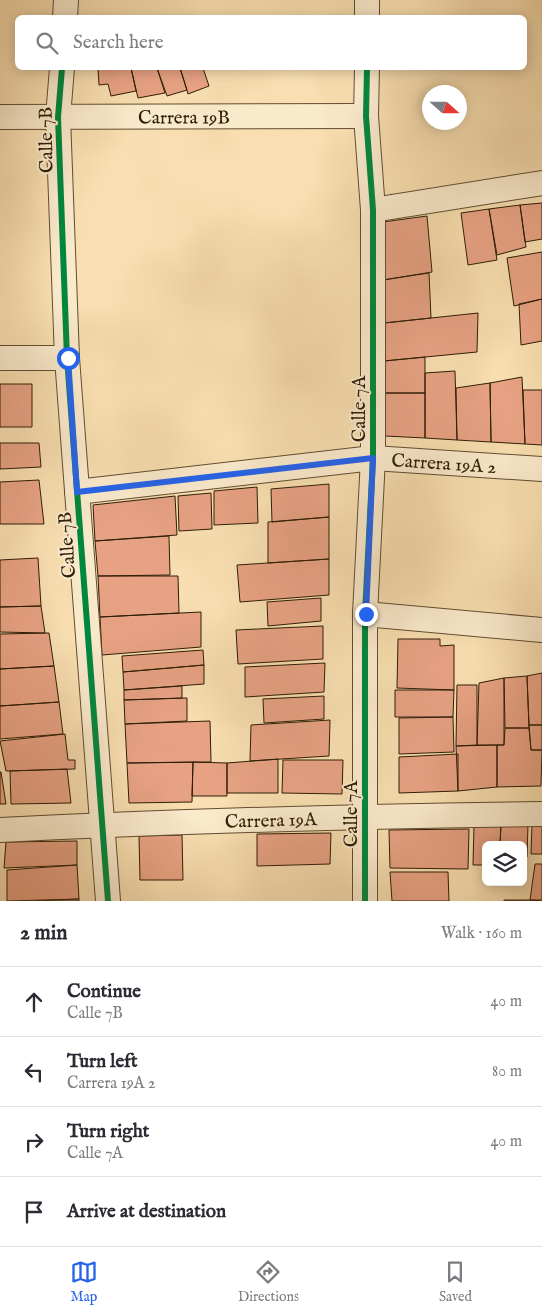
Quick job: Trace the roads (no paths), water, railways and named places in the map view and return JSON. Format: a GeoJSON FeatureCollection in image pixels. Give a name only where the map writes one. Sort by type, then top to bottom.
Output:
{"type":"FeatureCollection","features":[{"type":"Feature","properties":{"kind":"street"},"geometry":{"type":"LineString","coordinates":[[65,15],[66,0]]}},
{"type":"Feature","properties":{"kind":"street"},"geometry":{"type":"LineString","coordinates":[[367,0],[367,15]]}},
{"type":"Feature","properties":{"kind":"street","name":"Calle 7B"},"geometry":{"type":"LineString","coordinates":[[62,70],[58,117],[68,358],[108,901]]}},
{"type":"Feature","properties":{"kind":"street","name":"Calle 7A"},"geometry":{"type":"LineString","coordinates":[[365,901],[366,614],[373,458],[373,210],[366,116],[367,70]]}},
{"type":"Feature","properties":{"kind":"street","name":"Carrera 19B"},"geometry":{"type":"LineString","coordinates":[[0,117],[366,116]]}},
{"type":"Feature","properties":{"kind":"street"},"geometry":{"type":"LineString","coordinates":[[373,210],[542,183]]}},
{"type":"Feature","properties":{"kind":"street"},"geometry":{"type":"LineString","coordinates":[[0,358],[68,358]]}},
{"type":"Feature","properties":{"kind":"street","name":"Carrera 19A 2"},"geometry":{"type":"LineString","coordinates":[[77,492],[373,458],[542,469]]}},
{"type":"Feature","properties":{"kind":"street"},"geometry":{"type":"LineString","coordinates":[[366,614],[542,630]]}},
{"type":"Feature","properties":{"kind":"street","name":"Carrera 19A"},"geometry":{"type":"LineString","coordinates":[[0,830],[365,816],[542,814]]}}]}
